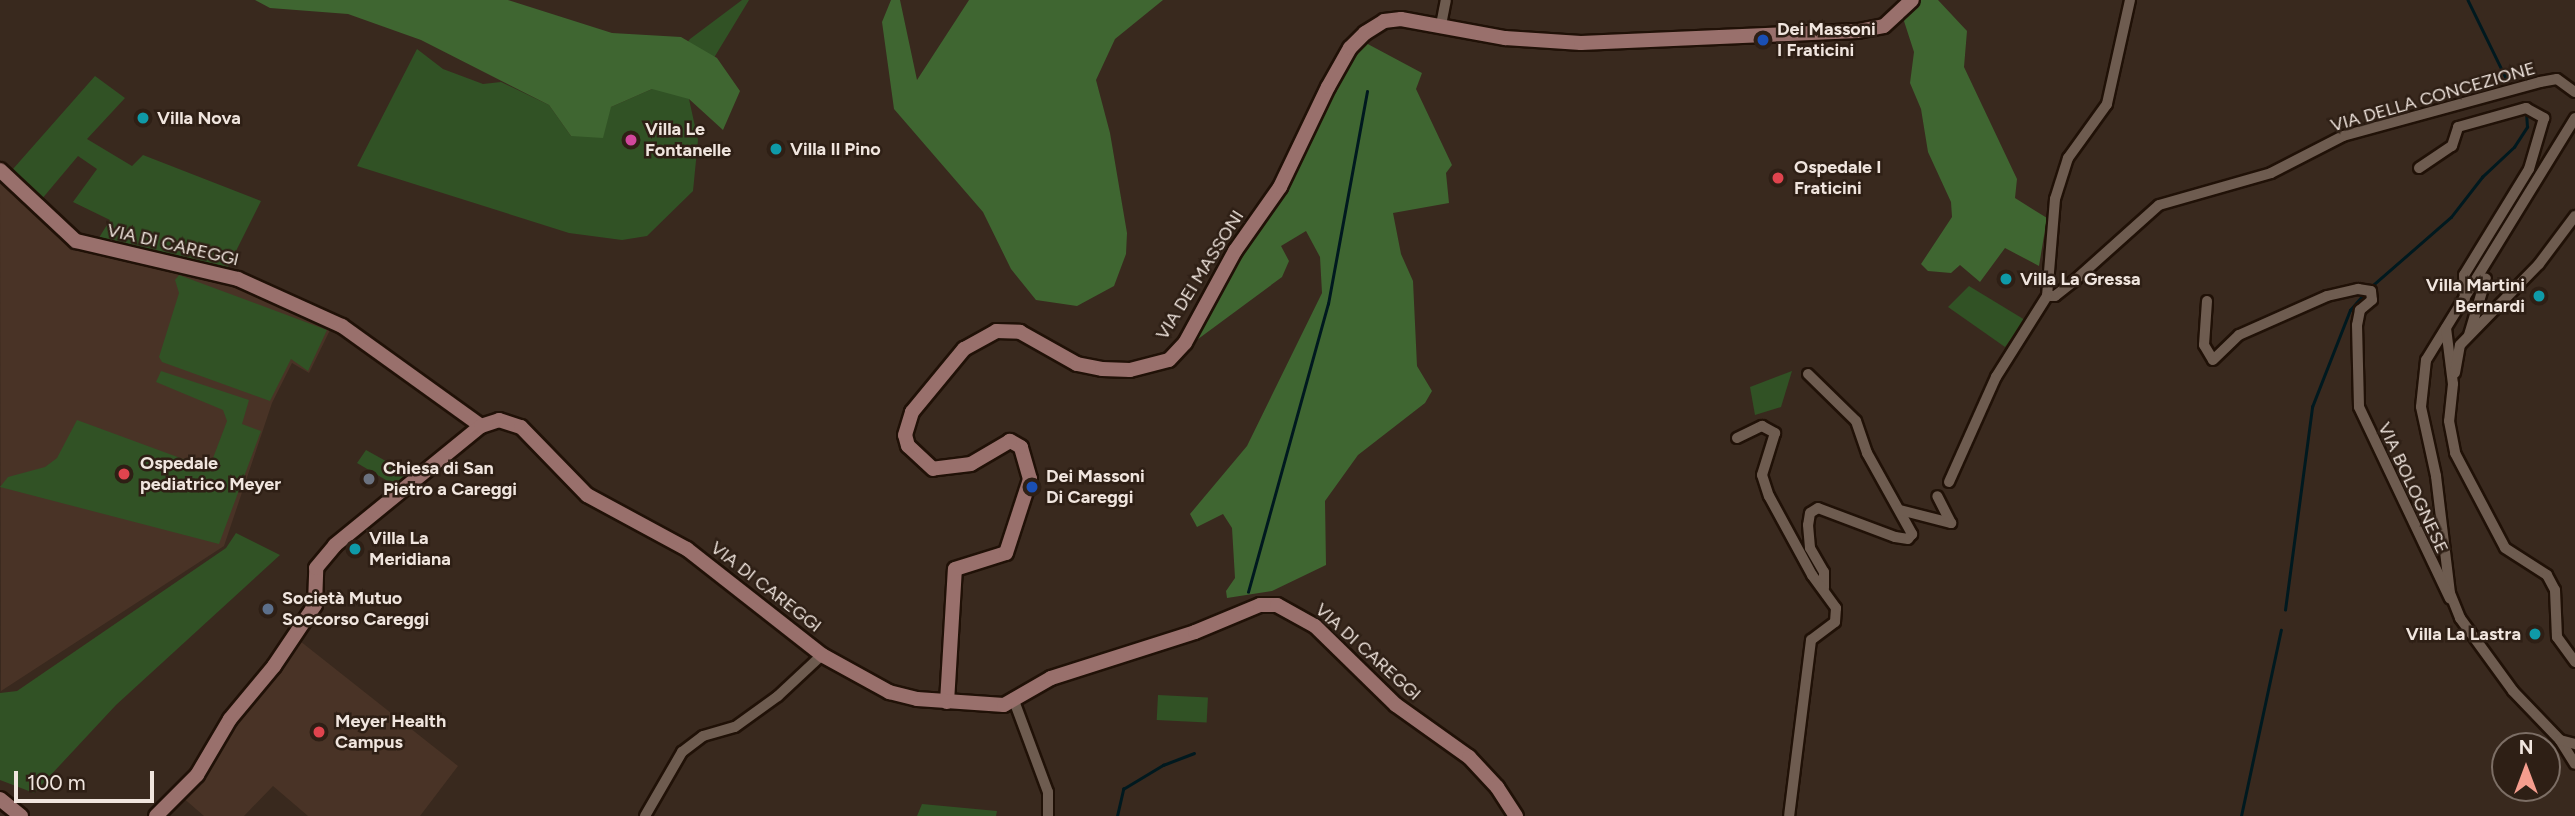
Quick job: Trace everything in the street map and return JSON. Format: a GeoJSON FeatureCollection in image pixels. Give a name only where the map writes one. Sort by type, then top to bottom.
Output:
{"type":"FeatureCollection","features":[{"type":"Feature","properties":{"kind":"street"},"geometry":{"type":"LineString","coordinates":[[1441,25],[1446,0]]}},
{"type":"Feature","properties":{"kind":"street","name":"VIA DEI MASSONI"},"geometry":{"type":"LineString","coordinates":[[947,702],[955,569],[1006,554],[1030,479],[1022,451],[1013,441],[957,469],[933,469],[920,459],[905,435],[912,412],[964,349],[996,331],[1020,332],[1077,364],[1102,369],[1130,370],[1169,360],[1185,343],[1235,251],[1280,187],[1350,48],[1384,21],[1441,25],[1505,38],[1581,43],[1858,31],[1884,26],[1912,0]]}},
{"type":"Feature","properties":{"kind":"street","name":"VIA DELLA CONCEZIONE"},"geometry":{"type":"LineString","coordinates":[[1949,482],[1996,377],[2047,296],[2055,199],[2068,158],[2107,104],[2130,0]]}},
{"type":"Feature","properties":{"kind":"street","name":"VIA DELLA CONCEZIONE"},"geometry":{"type":"LineString","coordinates":[[2047,296],[2055,296],[2073,282],[2159,205],[2271,173],[2343,136],[2516,89],[2557,79],[2575,92]]}},
{"type":"Feature","properties":{"kind":"street","name":"VIA BOLOGNESE"},"geometry":{"type":"LineString","coordinates":[[2419,168],[2452,146],[2458,127],[2526,108],[2544,118],[2529,169],[2464,275],[2465,299]]}},
{"type":"Feature","properties":{"kind":"street","name":"VIA BOLOGNESE"},"geometry":{"type":"LineString","coordinates":[[2454,604],[2421,407],[2426,359],[2575,118]]}},
{"type":"Feature","properties":{"kind":"street","name":"VIA DI CAREGGI"},"geometry":{"type":"LineString","coordinates":[[0,170],[76,241],[238,279],[353,332],[481,426],[499,420],[519,426],[587,495],[687,549],[822,655],[889,692],[947,702],[1003,705],[1051,678],[1195,632],[1260,605],[1276,606],[1315,626],[1396,705],[1469,757],[1497,787],[1516,816]]}},
{"type":"Feature","properties":{"kind":"street"},"geometry":{"type":"LineString","coordinates":[[2575,216],[2539,264],[2460,345],[2449,421],[2455,453],[2468,484],[2505,548],[2547,575],[2555,590],[2557,637],[2575,662]]}},
{"type":"Feature","properties":{"kind":"street"},"geometry":{"type":"LineString","coordinates":[[2469,336],[2486,278]]}},
{"type":"Feature","properties":{"kind":"street","name":"VIA BOLOGNESE"},"geometry":{"type":"LineString","coordinates":[[2207,300],[2202,329],[2207,355],[2213,360],[2239,335],[2327,296],[2358,289],[2371,291],[2372,300],[2360,310],[2357,325],[2359,408],[2445,595],[2454,604],[2513,691],[2552,732]]}},
{"type":"Feature","properties":{"kind":"street"},"geometry":{"type":"LineString","coordinates":[[2446,328],[2453,384]]}},
{"type":"Feature","properties":{"kind":"street"},"geometry":{"type":"LineString","coordinates":[[1808,374],[1856,421],[1867,453],[1910,525],[1908,539],[1843,521],[1826,509],[1811,513],[1810,548],[1824,572],[1824,588]]}},
{"type":"Feature","properties":{"kind":"street"},"geometry":{"type":"LineString","coordinates":[[156,816],[197,775],[230,719],[274,666],[315,605],[316,568],[335,545],[481,426]]}},
{"type":"Feature","properties":{"kind":"street"},"geometry":{"type":"LineString","coordinates":[[1737,438],[1762,426],[1775,433],[1762,475],[1812,575],[1836,608],[1835,622],[1811,640],[1789,816]]}},
{"type":"Feature","properties":{"kind":"street"},"geometry":{"type":"LineString","coordinates":[[1900,510],[1951,523],[1937,496]]}},
{"type":"Feature","properties":{"kind":"street"},"geometry":{"type":"LineString","coordinates":[[645,816],[682,752],[703,736],[735,727],[778,696],[822,655]]}},
{"type":"Feature","properties":{"kind":"street"},"geometry":{"type":"LineString","coordinates":[[1013,698],[1048,792],[1048,816]]}},
{"type":"Feature","properties":{"kind":"street","name":"VIA BOLOGNESE"},"geometry":{"type":"LineString","coordinates":[[2561,742],[2575,764]]}},
{"type":"Feature","properties":{"kind":"street"},"geometry":{"type":"LineString","coordinates":[[0,799],[20,816]]}},
{"type":"Feature","properties":{"kind":"shaded area","name":"Ospedale pediatrico Meyer"},"geometry":{"type":"Polygon","coordinates":[[[0,181],[74,247],[233,283],[331,328],[309,373],[292,363],[272,403],[224,546],[1,691],[0,181]]]}},
{"type":"Feature","properties":{"kind":"shaded area","name":"Meyer Health Campus"},"geometry":{"type":"Polygon","coordinates":[[[300,641],[458,766],[420,816],[308,816],[273,786],[244,816],[204,816],[181,796],[222,736],[300,641]]]}},
{"type":"Feature","properties":{"kind":"green space"},"geometry":{"type":"Polygon","coordinates":[[[255,0],[508,0],[612,33],[681,37],[717,58],[740,91],[723,130],[689,99],[652,89],[611,107],[603,138],[571,136],[549,105],[421,40],[348,14],[270,8],[255,0]]]}},
{"type":"Feature","properties":{"kind":"green space"},"geometry":{"type":"Polygon","coordinates":[[[742,0],[749,0],[689,99],[698,140],[693,191],[647,236],[622,240],[569,233],[357,166],[417,49],[443,69],[483,84],[501,82],[549,105],[571,136],[611,107],[652,89],[690,39],[742,0]]]}},
{"type":"Feature","properties":{"kind":"green space"},"geometry":{"type":"Polygon","coordinates":[[[891,0],[900,0],[917,80],[969,0],[1163,0],[1115,39],[1096,80],[1110,133],[1127,233],[1126,254],[1114,286],[1077,306],[1036,300],[1011,269],[983,212],[894,109],[882,22],[891,0]]]}},
{"type":"Feature","properties":{"kind":"green space"},"geometry":{"type":"Polygon","coordinates":[[[1920,0],[1938,0],[1967,31],[1964,67],[2017,179],[2015,198],[2047,218],[2039,266],[2005,248],[1980,282],[1960,265],[1951,273],[1928,271],[1921,264],[1952,217],[1951,202],[1928,152],[1921,109],[1910,83],[1914,52],[1903,18],[1920,0]]]}},
{"type":"Feature","properties":{"kind":"green space"},"geometry":{"type":"Polygon","coordinates":[[[1364,42],[1422,73],[1416,89],[1452,165],[1446,173],[1449,203],[1393,213],[1401,254],[1413,281],[1417,366],[1432,391],[1425,403],[1358,455],[1325,501],[1326,565],[1272,591],[1227,598],[1226,591],[1235,578],[1232,528],[1223,514],[1197,527],[1190,514],[1247,446],[1322,293],[1320,257],[1306,231],[1281,246],[1289,261],[1282,277],[1190,345],[1349,60],[1364,42]]]}},
{"type":"Feature","properties":{"kind":"green space"},"geometry":{"type":"Polygon","coordinates":[[[95,76],[125,98],[87,139],[132,166],[143,155],[261,201],[228,267],[97,241],[110,220],[73,202],[97,169],[78,156],[41,200],[13,169],[95,76]]]}},
{"type":"Feature","properties":{"kind":"green space"},"geometry":{"type":"Polygon","coordinates":[[[179,275],[327,330],[308,371],[291,359],[270,401],[162,362],[159,357],[179,293],[175,280],[179,275]]]}},
{"type":"Feature","properties":{"kind":"green space"},"geometry":{"type":"Polygon","coordinates":[[[1969,286],[2025,320],[2005,347],[1948,307],[1969,286]]]}},
{"type":"Feature","properties":{"kind":"green space"},"geometry":{"type":"Polygon","coordinates":[[[161,371],[249,400],[242,424],[261,431],[219,544],[0,487],[8,477],[45,467],[57,458],[77,420],[202,466],[213,458],[227,421],[223,410],[156,382],[161,371]]]}},
{"type":"Feature","properties":{"kind":"green space"},"geometry":{"type":"Polygon","coordinates":[[[1792,371],[1781,407],[1755,415],[1750,387],[1792,371]]]}},
{"type":"Feature","properties":{"kind":"green space"},"geometry":{"type":"Polygon","coordinates":[[[366,450],[414,474],[396,486],[357,463],[366,450]]]}},
{"type":"Feature","properties":{"kind":"green space"},"geometry":{"type":"Polygon","coordinates":[[[236,533],[280,555],[116,705],[34,793],[0,780],[0,693],[17,691],[226,548],[236,533]]]}},
{"type":"Feature","properties":{"kind":"green space"},"geometry":{"type":"Polygon","coordinates":[[[1158,695],[1208,698],[1207,723],[1157,720],[1158,695]]]}},
{"type":"Feature","properties":{"kind":"green space"},"geometry":{"type":"Polygon","coordinates":[[[922,804],[997,811],[996,816],[917,816],[922,804]]]}},
{"type":"Feature","properties":{"kind":"waterway"},"geometry":{"type":"LineString","coordinates":[[2468,0],[2510,86]]}},
{"type":"Feature","properties":{"kind":"waterway"},"geometry":{"type":"LineString","coordinates":[[1248,592],[1328,304],[1367,92]]}},
{"type":"Feature","properties":{"kind":"waterway"},"geometry":{"type":"LineString","coordinates":[[2373,285],[2451,217],[2482,177],[2514,147],[2527,127],[2526,114]]}},
{"type":"Feature","properties":{"kind":"waterway"},"geometry":{"type":"LineString","coordinates":[[2285,610],[2312,407],[2350,310],[2362,296]]}},
{"type":"Feature","properties":{"kind":"waterway"},"geometry":{"type":"LineString","coordinates":[[2241,816],[2281,630]]}},
{"type":"Feature","properties":{"kind":"waterway"},"geometry":{"type":"LineString","coordinates":[[1117,816],[1123,789],[1163,765],[1194,753]]}},
{"type":"Feature","properties":{"kind":"place","name":"Dei Massoni I Fraticini"},"geometry":{"type":"Point","coordinates":[1763,40]}},
{"type":"Feature","properties":{"kind":"place","name":"Villa Nova"},"geometry":{"type":"Point","coordinates":[143,118]}},
{"type":"Feature","properties":{"kind":"place","name":"Villa Le Fontanelle"},"geometry":{"type":"Point","coordinates":[631,140]}},
{"type":"Feature","properties":{"kind":"place","name":"Villa Il Pino"},"geometry":{"type":"Point","coordinates":[776,149]}},
{"type":"Feature","properties":{"kind":"place","name":"Ospedale I Fraticini"},"geometry":{"type":"Point","coordinates":[1778,178]}},
{"type":"Feature","properties":{"kind":"place","name":"Villa La Gressa"},"geometry":{"type":"Point","coordinates":[2006,279]}},
{"type":"Feature","properties":{"kind":"place","name":"Villa Martini Bernardi"},"geometry":{"type":"Point","coordinates":[2539,296]}},
{"type":"Feature","properties":{"kind":"place","name":"Ospedale pediatrico Meyer"},"geometry":{"type":"Point","coordinates":[124,474]}},
{"type":"Feature","properties":{"kind":"place","name":"Chiesa di San Pietro a Careggi"},"geometry":{"type":"Point","coordinates":[369,479]}},
{"type":"Feature","properties":{"kind":"place","name":"Dei Massoni Di Careggi"},"geometry":{"type":"Point","coordinates":[1032,487]}},
{"type":"Feature","properties":{"kind":"place","name":"Villa La Meridiana"},"geometry":{"type":"Point","coordinates":[355,549]}},
{"type":"Feature","properties":{"kind":"place","name":"Società Mutuo Soccorso Careggi"},"geometry":{"type":"Point","coordinates":[268,609]}},
{"type":"Feature","properties":{"kind":"place","name":"Villa La Lastra"},"geometry":{"type":"Point","coordinates":[2535,634]}},
{"type":"Feature","properties":{"kind":"place","name":"Meyer Health Campus"},"geometry":{"type":"Point","coordinates":[319,732]}}]}
